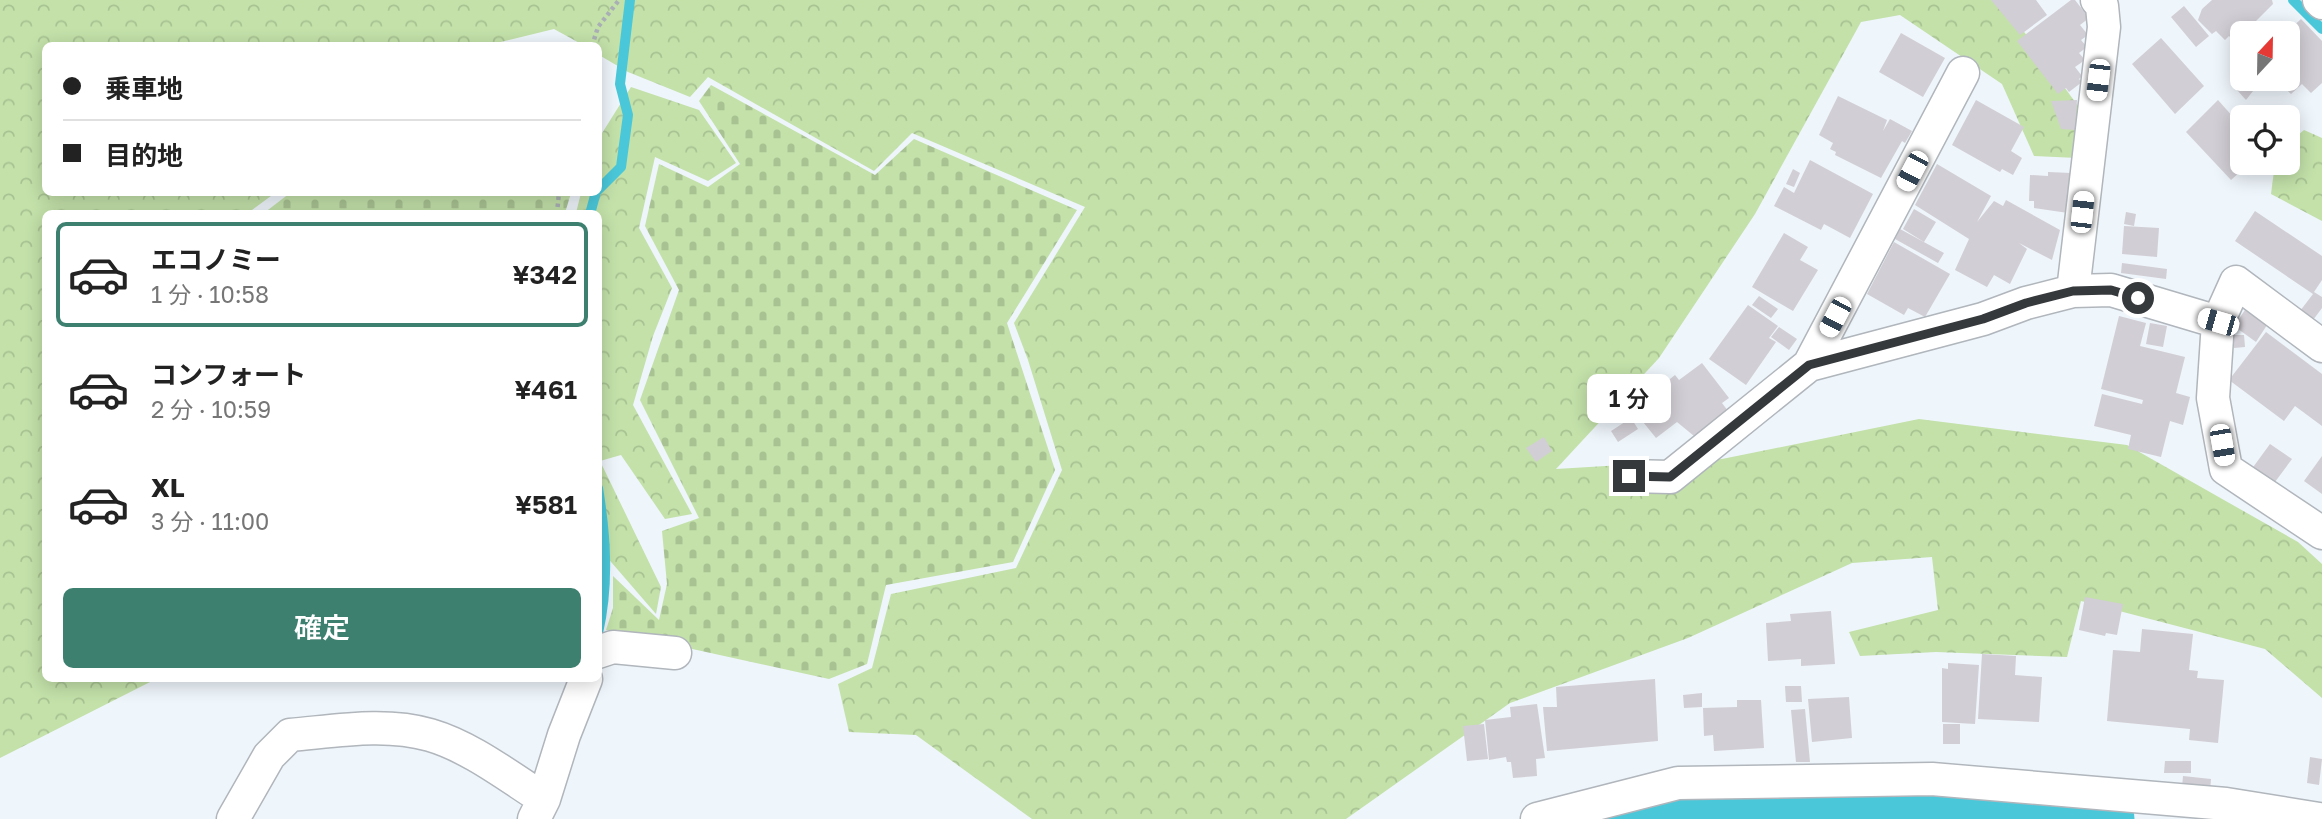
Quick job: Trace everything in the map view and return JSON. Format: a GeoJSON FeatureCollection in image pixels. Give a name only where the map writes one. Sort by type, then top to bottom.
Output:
{"type":"FeatureCollection","features":[{"type":"Feature","properties":{"kind":"street"},"geometry":{"type":"LineString","coordinates":[[2073,291],[2104,27],[2102,6],[2097,0]]}},
{"type":"Feature","properties":{"kind":"street"},"geometry":{"type":"LineString","coordinates":[[1629,476],[1670,477],[1809,365],[1963,74]]}},
{"type":"Feature","properties":{"kind":"street"},"geometry":{"type":"LineString","coordinates":[[2322,346],[2236,282],[2218,322],[2213,398],[2226,469],[2322,533]]}},
{"type":"Feature","properties":{"kind":"street"},"geometry":{"type":"LineString","coordinates":[[1809,365],[1983,319],[2026,303],[2073,291],[2111,290],[2218,322]]}},
{"type":"Feature","properties":{"kind":"street"},"geometry":{"type":"LineString","coordinates":[[602,651],[613,647],[675,653]]}},
{"type":"Feature","properties":{"kind":"street"},"geometry":{"type":"LineString","coordinates":[[233,819],[269,756],[290,735],[367,727],[429,735],[458,747],[539,809],[585,682]]}},
{"type":"Feature","properties":{"kind":"street"},"geometry":{"type":"LineString","coordinates":[[1537,819],[1678,783],[1796,779],[1932,779],[2225,812],[2319,819]]}},
{"type":"Feature","properties":{"kind":"path"},"geometry":{"type":"LineString","coordinates":[[593,42],[598,27],[619,0]]}},
{"type":"Feature","properties":{"kind":"green space"},"geometry":{"type":"Polygon","coordinates":[[[0,0],[2001,0],[2086,117],[2077,158],[2034,156],[2002,84],[1900,15],[1861,22],[1755,214],[1659,358],[1556,469],[1722,459],[1919,419],[2127,445],[2298,542],[2322,564],[2322,698],[2265,649],[2081,601],[2067,657],[1936,652],[1860,656],[1849,632],[1938,610],[1932,557],[1852,563],[1688,638],[1510,703],[1346,819],[1032,819],[916,735],[849,732],[838,684],[872,668],[891,594],[1016,568],[1062,470],[1014,323],[1085,207],[912,133],[874,171],[708,77],[690,97],[628,72],[602,57],[602,42],[578,42],[554,29],[500,42],[42,42],[42,196],[271,196],[252,210],[42,210],[42,682],[150,682],[0,758],[0,0]]]}},
{"type":"Feature","properties":{"kind":"green space"},"geometry":{"type":"Polygon","coordinates":[[[711,85],[875,175],[914,139],[1077,210],[1007,323],[1055,470],[1013,562],[886,585],[867,664],[829,679],[606,630],[613,608],[613,576],[659,620],[667,584],[662,531],[699,518],[640,400],[679,290],[645,226],[659,164],[708,187],[740,164],[699,101],[711,85]]]}},
{"type":"Feature","properties":{"kind":"green space"},"geometry":{"type":"Polygon","coordinates":[[[631,87],[699,110],[736,163],[708,181],[655,157],[639,228],[672,288],[653,336],[633,405],[692,514],[665,519],[621,455],[602,460],[602,210],[577,210],[580,196],[602,196],[602,133],[631,87]]]}},
{"type":"Feature","properties":{"kind":"green space"},"geometry":{"type":"Polygon","coordinates":[[[2304,130],[2322,138],[2322,221],[2271,194],[2273,175],[2300,175],[2300,133],[2304,130]]]}},
{"type":"Feature","properties":{"kind":"green space"},"geometry":{"type":"Polygon","coordinates":[[[286,196],[570,196],[566,210],[268,210],[286,196]]]}},
{"type":"Feature","properties":{"kind":"green space"},"geometry":{"type":"Polygon","coordinates":[[[602,465],[661,587],[656,614],[602,551],[602,465]]]}},
{"type":"Feature","properties":{"kind":"building"},"geometry":{"type":"Polygon","coordinates":[[[1991,0],[2036,0],[2047,15],[2020,35],[1991,0]]]}},
{"type":"Feature","properties":{"kind":"building"},"geometry":{"type":"Polygon","coordinates":[[[2071,0],[2075,0],[2089,18],[2080,25],[2088,35],[2081,40],[2087,47],[2079,53],[2085,60],[2075,67],[2082,76],[2079,79],[2082,82],[2069,92],[2066,88],[2058,94],[2017,41],[2071,0]]]}},
{"type":"Feature","properties":{"kind":"building"},"geometry":{"type":"Polygon","coordinates":[[[2212,0],[2272,0],[2273,4],[2256,21],[2230,21],[2230,37],[2225,40],[2216,31],[2212,34],[2198,20],[2202,9],[2212,0]]]}},
{"type":"Feature","properties":{"kind":"building"},"geometry":{"type":"Polygon","coordinates":[[[2184,6],[2209,36],[2196,47],[2171,17],[2184,6]]]}},
{"type":"Feature","properties":{"kind":"building"},"geometry":{"type":"Polygon","coordinates":[[[2301,19],[2322,41],[2322,83],[2311,93],[2302,84],[2300,86],[2299,21],[2301,19]]]}},
{"type":"Feature","properties":{"kind":"building"},"geometry":{"type":"Polygon","coordinates":[[[1901,33],[1945,58],[1923,97],[1879,72],[1901,33]]]}},
{"type":"Feature","properties":{"kind":"building"},"geometry":{"type":"Polygon","coordinates":[[[2161,38],[2204,86],[2175,114],[2132,64],[2161,38]]]}},
{"type":"Feature","properties":{"kind":"building"},"geometry":{"type":"Polygon","coordinates":[[[2238,91],[2253,91],[2246,100],[2238,91]]]}},
{"type":"Feature","properties":{"kind":"building"},"geometry":{"type":"Polygon","coordinates":[[[1838,96],[1887,120],[1883,131],[1890,119],[1912,131],[1905,143],[1902,141],[1881,178],[1835,155],[1836,152],[1830,149],[1833,143],[1819,135],[1838,96]]]}},
{"type":"Feature","properties":{"kind":"building"},"geometry":{"type":"Polygon","coordinates":[[[1976,100],[2024,127],[2011,151],[2022,158],[2013,175],[2002,169],[2000,172],[1952,145],[1976,100]]]}},
{"type":"Feature","properties":{"kind":"building"},"geometry":{"type":"Polygon","coordinates":[[[2077,100],[2075,130],[2061,129],[2051,101],[2077,100]]]}},
{"type":"Feature","properties":{"kind":"building"},"geometry":{"type":"Polygon","coordinates":[[[2218,100],[2230,114],[2230,175],[2237,175],[2231,180],[2186,132],[2218,100]]]}},
{"type":"Feature","properties":{"kind":"building"},"geometry":{"type":"Polygon","coordinates":[[[1810,160],[1873,194],[1850,238],[1824,224],[1821,230],[1774,206],[1784,187],[1794,193],[1810,160]]]}},
{"type":"Feature","properties":{"kind":"building"},"geometry":{"type":"Polygon","coordinates":[[[1937,164],[1991,196],[1977,222],[1994,201],[2003,206],[2006,200],[2060,230],[2052,260],[2019,243],[2027,249],[2010,284],[1994,275],[1987,287],[1955,270],[1969,239],[1915,205],[1937,164]]]}},
{"type":"Feature","properties":{"kind":"building"},"geometry":{"type":"Polygon","coordinates":[[[1793,169],[1800,173],[1794,187],[1786,184],[1793,169]]]}},
{"type":"Feature","properties":{"kind":"building"},"geometry":{"type":"Polygon","coordinates":[[[2048,172],[2071,173],[2068,213],[2034,208],[2034,201],[2029,201],[2030,175],[2048,176],[2048,172]]]}},
{"type":"Feature","properties":{"kind":"building"},"geometry":{"type":"Polygon","coordinates":[[[1914,209],[1936,222],[1924,242],[1903,229],[1914,209]]]}},
{"type":"Feature","properties":{"kind":"building"},"geometry":{"type":"Polygon","coordinates":[[[2255,211],[2322,256],[2322,280],[2314,292],[2322,297],[2322,308],[2313,320],[2300,311],[2313,294],[2235,241],[2255,211]]]}},
{"type":"Feature","properties":{"kind":"building"},"geometry":{"type":"Polygon","coordinates":[[[2126,212],[2136,214],[2134,226],[2124,224],[2126,212]]]}},
{"type":"Feature","properties":{"kind":"building"},"geometry":{"type":"Polygon","coordinates":[[[2124,226],[2159,228],[2157,257],[2122,254],[2124,226]]]}},
{"type":"Feature","properties":{"kind":"building"},"geometry":{"type":"Polygon","coordinates":[[[1900,229],[1944,253],[1938,263],[1895,239],[1900,229]]]}},
{"type":"Feature","properties":{"kind":"building"},"geometry":{"type":"Polygon","coordinates":[[[1784,233],[1808,247],[1800,260],[1818,270],[1793,311],[1752,287],[1784,233]]]}},
{"type":"Feature","properties":{"kind":"building"},"geometry":{"type":"Polygon","coordinates":[[[1894,242],[1950,274],[1925,317],[1908,308],[1904,315],[1867,294],[1894,242]]]}},
{"type":"Feature","properties":{"kind":"building"},"geometry":{"type":"Polygon","coordinates":[[[2122,263],[2167,269],[2166,279],[2121,273],[2122,263]]]}},
{"type":"Feature","properties":{"kind":"building"},"geometry":{"type":"Polygon","coordinates":[[[1759,296],[1778,309],[1771,318],[1752,305],[1759,296]]]}},
{"type":"Feature","properties":{"kind":"building"},"geometry":{"type":"Polygon","coordinates":[[[1748,305],[1778,326],[1769,338],[1776,342],[1746,385],[1709,359],[1748,305]]]}},
{"type":"Feature","properties":{"kind":"building"},"geometry":{"type":"Polygon","coordinates":[[[2245,310],[2267,325],[2256,342],[2234,326],[2245,310]]]}},
{"type":"Feature","properties":{"kind":"building"},"geometry":{"type":"Polygon","coordinates":[[[2119,316],[2146,323],[2140,346],[2185,357],[2176,393],[2190,397],[2183,425],[2170,421],[2161,457],[2128,449],[2131,435],[2094,426],[2102,394],[2142,404],[2143,400],[2101,389],[2119,316]]]}},
{"type":"Feature","properties":{"kind":"building"},"geometry":{"type":"Polygon","coordinates":[[[2150,323],[2167,326],[2163,347],[2146,344],[2150,323]]]}},
{"type":"Feature","properties":{"kind":"building"},"geometry":{"type":"Polygon","coordinates":[[[1779,327],[1797,339],[1789,350],[1771,337],[1779,327]]]}},
{"type":"Feature","properties":{"kind":"building"},"geometry":{"type":"Polygon","coordinates":[[[2266,332],[2322,374],[2322,426],[2295,406],[2284,421],[2229,380],[2266,332]]]}},
{"type":"Feature","properties":{"kind":"building"},"geometry":{"type":"Polygon","coordinates":[[[2234,335],[2244,335],[2245,347],[2234,348],[2234,335]]]}},
{"type":"Feature","properties":{"kind":"building"},"geometry":{"type":"Polygon","coordinates":[[[1702,363],[1729,398],[1722,403],[1728,411],[1694,436],[1677,422],[1656,438],[1635,412],[1663,390],[1660,387],[1675,375],[1679,380],[1702,363]]]}},
{"type":"Feature","properties":{"kind":"building"},"geometry":{"type":"Polygon","coordinates":[[[1631,418],[1638,429],[1618,442],[1611,431],[1631,418]]]}},
{"type":"Feature","properties":{"kind":"building"},"geometry":{"type":"Polygon","coordinates":[[[1544,437],[1552,451],[1536,462],[1526,448],[1544,437]]]}},
{"type":"Feature","properties":{"kind":"building"},"geometry":{"type":"Polygon","coordinates":[[[2270,444],[2292,459],[2272,486],[2251,470],[2270,444]]]}},
{"type":"Feature","properties":{"kind":"building"},"geometry":{"type":"Polygon","coordinates":[[[2322,456],[2322,494],[2304,481],[2322,456]]]}},
{"type":"Feature","properties":{"kind":"building"},"geometry":{"type":"Polygon","coordinates":[[[2085,597],[2123,604],[2117,635],[2106,633],[2105,636],[2079,630],[2085,597]]]}},
{"type":"Feature","properties":{"kind":"building"},"geometry":{"type":"Polygon","coordinates":[[[1831,611],[1835,664],[1801,666],[1801,659],[1768,661],[1766,623],[1791,621],[1790,614],[1831,611]]]}},
{"type":"Feature","properties":{"kind":"building"},"geometry":{"type":"Polygon","coordinates":[[[2142,629],[2193,634],[2189,670],[2198,671],[2197,678],[2224,680],[2218,743],[2189,740],[2190,729],[2107,721],[2113,650],[2140,652],[2142,629]]]}},
{"type":"Feature","properties":{"kind":"building"},"geometry":{"type":"Polygon","coordinates":[[[1982,654],[2016,656],[2015,675],[2042,677],[2039,722],[1978,719],[1982,654]]]}},
{"type":"Feature","properties":{"kind":"building"},"geometry":{"type":"Polygon","coordinates":[[[1948,663],[1979,665],[1975,724],[1942,722],[1942,668],[1948,669],[1948,663]]]}},
{"type":"Feature","properties":{"kind":"building"},"geometry":{"type":"Polygon","coordinates":[[[1655,679],[1658,741],[1547,751],[1543,707],[1557,707],[1556,687],[1655,679]]]}},
{"type":"Feature","properties":{"kind":"building"},"geometry":{"type":"Polygon","coordinates":[[[1785,686],[1801,686],[1802,702],[1786,702],[1785,686]]]}},
{"type":"Feature","properties":{"kind":"building"},"geometry":{"type":"Polygon","coordinates":[[[1702,693],[1702,707],[1684,708],[1683,695],[1702,693]]]}},
{"type":"Feature","properties":{"kind":"building"},"geometry":{"type":"Polygon","coordinates":[[[1849,697],[1852,738],[1812,742],[1808,699],[1849,697]]]}},
{"type":"Feature","properties":{"kind":"building"},"geometry":{"type":"Polygon","coordinates":[[[1737,700],[1761,700],[1764,748],[1714,751],[1713,735],[1704,736],[1703,708],[1737,707],[1737,700]]]}},
{"type":"Feature","properties":{"kind":"building"},"geometry":{"type":"Polygon","coordinates":[[[1537,704],[1545,758],[1536,759],[1537,776],[1513,778],[1511,762],[1507,762],[1506,757],[1489,760],[1485,720],[1511,717],[1510,707],[1537,704]]]}},
{"type":"Feature","properties":{"kind":"building"},"geometry":{"type":"Polygon","coordinates":[[[1805,709],[1810,762],[1796,762],[1791,710],[1805,709]]]}},
{"type":"Feature","properties":{"kind":"building"},"geometry":{"type":"Polygon","coordinates":[[[1484,724],[1488,759],[1467,761],[1463,726],[1484,724]]]}},
{"type":"Feature","properties":{"kind":"building"},"geometry":{"type":"Polygon","coordinates":[[[1943,724],[1960,724],[1960,744],[1943,744],[1943,724]]]}},
{"type":"Feature","properties":{"kind":"building"},"geometry":{"type":"Polygon","coordinates":[[[2310,757],[2322,759],[2319,785],[2307,783],[2310,757]]]}},
{"type":"Feature","properties":{"kind":"building"},"geometry":{"type":"Polygon","coordinates":[[[2165,761],[2191,761],[2191,773],[2164,773],[2165,761]]]}},
{"type":"Feature","properties":{"kind":"building"},"geometry":{"type":"Polygon","coordinates":[[[2183,776],[2211,779],[2210,791],[2182,788],[2183,776]]]}},
{"type":"Feature","properties":{"kind":"waterway"},"geometry":{"type":"LineString","coordinates":[[602,186],[621,167],[628,115],[620,84],[630,0]]}},
{"type":"Feature","properties":{"kind":"waterway"},"geometry":{"type":"LineString","coordinates":[[2293,0],[2322,29]]}},
{"type":"Feature","properties":{"kind":"waterway"},"geometry":{"type":"LineString","coordinates":[[591,210],[595,196]]}},
{"type":"Feature","properties":{"kind":"waterway"},"geometry":{"type":"LineString","coordinates":[[602,518],[605,561],[602,609]]}},
{"type":"Feature","properties":{"kind":"waterway"},"geometry":{"type":"LineString","coordinates":[[1637,819],[1653,815],[1709,811],[1821,806],[1934,807],[2102,819]]}},
{"type":"Feature","properties":{"kind":"route"},"geometry":{"type":"LineString","coordinates":[[1629,476],[1670,477],[1809,365],[1983,319],[2026,303],[2073,291],[2111,290],[2138,298]]}}]}
